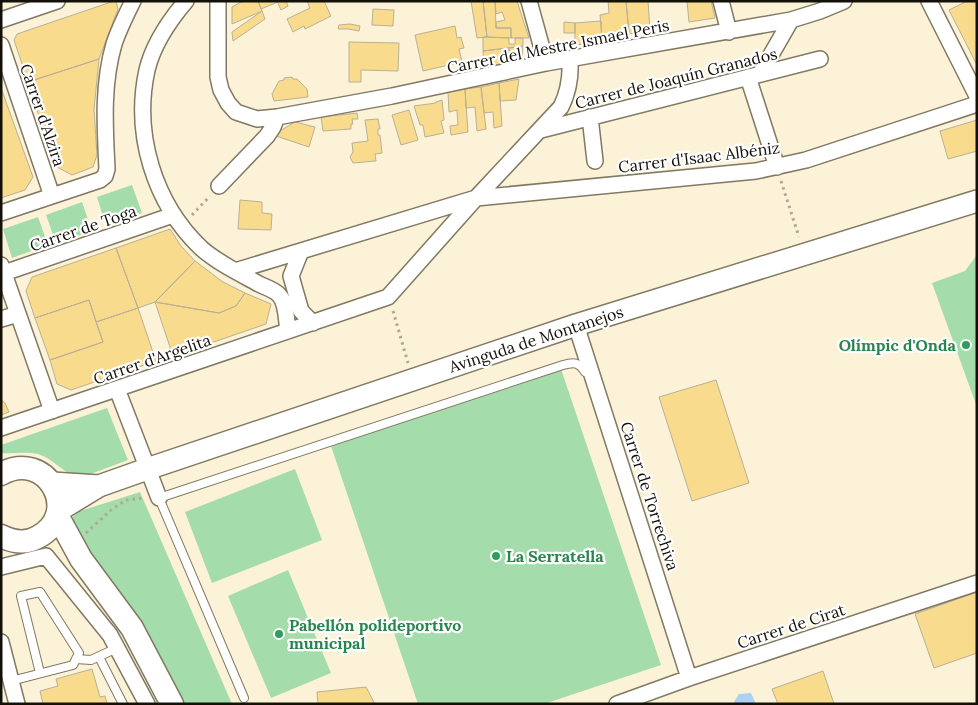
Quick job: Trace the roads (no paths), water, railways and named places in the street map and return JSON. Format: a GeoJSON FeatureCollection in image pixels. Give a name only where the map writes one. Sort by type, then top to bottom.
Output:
{"type":"FeatureCollection","features":[{"type":"Feature","properties":{"kind":"main road"},"geometry":{"type":"LineString","coordinates":[[3,540],[20,542],[33,540],[44,534],[52,526],[58,513],[59,501],[52,483],[43,474],[32,469],[4,469]]}},
{"type":"Feature","properties":{"kind":"main road"},"geometry":{"type":"LineString","coordinates":[[58,513],[81,559],[132,628],[172,704]]}},
{"type":"Feature","properties":{"kind":"main road"},"geometry":{"type":"LineString","coordinates":[[44,534],[81,559]]}},
{"type":"Feature","properties":{"kind":"street"},"geometry":{"type":"LineString","coordinates":[[1,20],[57,1]]}},
{"type":"Feature","properties":{"kind":"street"},"geometry":{"type":"LineString","coordinates":[[1,214],[100,180],[105,176],[107,169],[104,116],[107,79],[115,42],[133,1]]}},
{"type":"Feature","properties":{"kind":"street"},"geometry":{"type":"LineString","coordinates":[[186,1],[164,32],[154,51],[148,69],[142,111],[149,159],[163,196],[177,220],[210,256],[279,294]]}},
{"type":"Feature","properties":{"kind":"street","name":"Carrer del Mestre Ismael Peris"},"geometry":{"type":"LineString","coordinates":[[218,1],[219,84],[223,96],[236,112],[257,119],[278,117],[392,96],[546,63],[790,20],[844,1]]}},
{"type":"Feature","properties":{"kind":"street"},"geometry":{"type":"LineString","coordinates":[[530,1],[546,63]]}},
{"type":"Feature","properties":{"kind":"street"},"geometry":{"type":"LineString","coordinates":[[721,1],[729,32]]}},
{"type":"Feature","properties":{"kind":"street"},"geometry":{"type":"LineString","coordinates":[[929,1],[977,96]]}},
{"type":"Feature","properties":{"kind":"street"},"geometry":{"type":"LineString","coordinates":[[776,167],[754,76],[790,20]]}},
{"type":"Feature","properties":{"kind":"street","name":"Carrer d'Alzira"},"geometry":{"type":"LineString","coordinates":[[1,45],[52,196]]}},
{"type":"Feature","properties":{"kind":"street","name":"Carrer d'Argelita"},"geometry":{"type":"LineString","coordinates":[[1,428],[388,297],[476,198],[561,107],[566,97],[571,73],[570,59]]}},
{"type":"Feature","properties":{"kind":"street","name":"Carrer de Joaquín Granados"},"geometry":{"type":"LineString","coordinates":[[541,130],[820,59]]}},
{"type":"Feature","properties":{"kind":"street","name":"Carrer d'Isaac Albéniz"},"geometry":{"type":"LineString","coordinates":[[476,198],[756,172],[806,160],[977,104]]}},
{"type":"Feature","properties":{"kind":"street"},"geometry":{"type":"LineString","coordinates":[[219,186],[267,136],[278,117]]}},
{"type":"Feature","properties":{"kind":"street"},"geometry":{"type":"LineString","coordinates":[[590,117],[594,161]]}},
{"type":"Feature","properties":{"kind":"street","name":"Carrer d'Argelita"},"geometry":{"type":"LineString","coordinates":[[235,271],[476,198]]}},
{"type":"Feature","properties":{"kind":"street","name":"Avinguda de Montanejos"},"geometry":{"type":"LineString","coordinates":[[58,513],[99,486],[147,469],[576,325],[977,202]]}},
{"type":"Feature","properties":{"kind":"street","name":"Carrer de Toga"},"geometry":{"type":"LineString","coordinates":[[3,269],[177,220]]}},
{"type":"Feature","properties":{"kind":"street"},"geometry":{"type":"LineString","coordinates":[[288,331],[285,310],[279,294],[294,253]]}},
{"type":"Feature","properties":{"kind":"street"},"geometry":{"type":"LineString","coordinates":[[294,253],[291,276],[301,311],[313,323]]}},
{"type":"Feature","properties":{"kind":"street"},"geometry":{"type":"LineString","coordinates":[[3,269],[52,411]]}},
{"type":"Feature","properties":{"kind":"street"},"geometry":{"type":"LineString","coordinates":[[1,319],[18,314]]}},
{"type":"Feature","properties":{"kind":"street","name":"Carrer de Torrechiva"},"geometry":{"type":"LineString","coordinates":[[576,325],[689,678]]}},
{"type":"Feature","properties":{"kind":"street"},"geometry":{"type":"LineString","coordinates":[[117,389],[159,498]]}},
{"type":"Feature","properties":{"kind":"street","name":"Avinguda de Montanejos"},"geometry":{"type":"LineString","coordinates":[[52,483],[99,486]]}},
{"type":"Feature","properties":{"kind":"street"},"geometry":{"type":"LineString","coordinates":[[1,567],[46,556],[98,620],[117,648],[147,704]]}},
{"type":"Feature","properties":{"kind":"street","name":"Carrer de Cirat"},"geometry":{"type":"LineString","coordinates":[[617,704],[689,678],[977,583]]}},
{"type":"Feature","properties":{"kind":"street"},"geometry":{"type":"LineString","coordinates":[[1,642],[17,704]]}},
{"type":"Feature","properties":{"kind":"lane"},"geometry":{"type":"LineString","coordinates":[[244,698],[159,498],[574,362],[581,365],[598,392]]}},
{"type":"Feature","properties":{"kind":"lane"},"geometry":{"type":"LineString","coordinates":[[11,680],[40,674],[73,665],[79,653],[40,592],[21,596],[40,674]]}},
{"type":"Feature","properties":{"kind":"lane"},"geometry":{"type":"LineString","coordinates":[[76,660],[91,660],[117,648]]}},
{"type":"Feature","properties":{"kind":"lane"},"geometry":{"type":"LineString","coordinates":[[99,657],[123,704]]}},
{"type":"Feature","properties":{"kind":"water"},"geometry":{"type":"Polygon","coordinates":[[[751,693],[756,704],[735,704],[734,702],[739,694],[751,693]]]}},
{"type":"Feature","properties":{"kind":"place","name":"Olímpic d'Onda"},"geometry":{"type":"Point","coordinates":[966,345]}},
{"type":"Feature","properties":{"kind":"place","name":"La Serratella"},"geometry":{"type":"Point","coordinates":[496,556]}},
{"type":"Feature","properties":{"kind":"place","name":"Pabellón polideportivo municipal"},"geometry":{"type":"Point","coordinates":[279,634]}}]}
